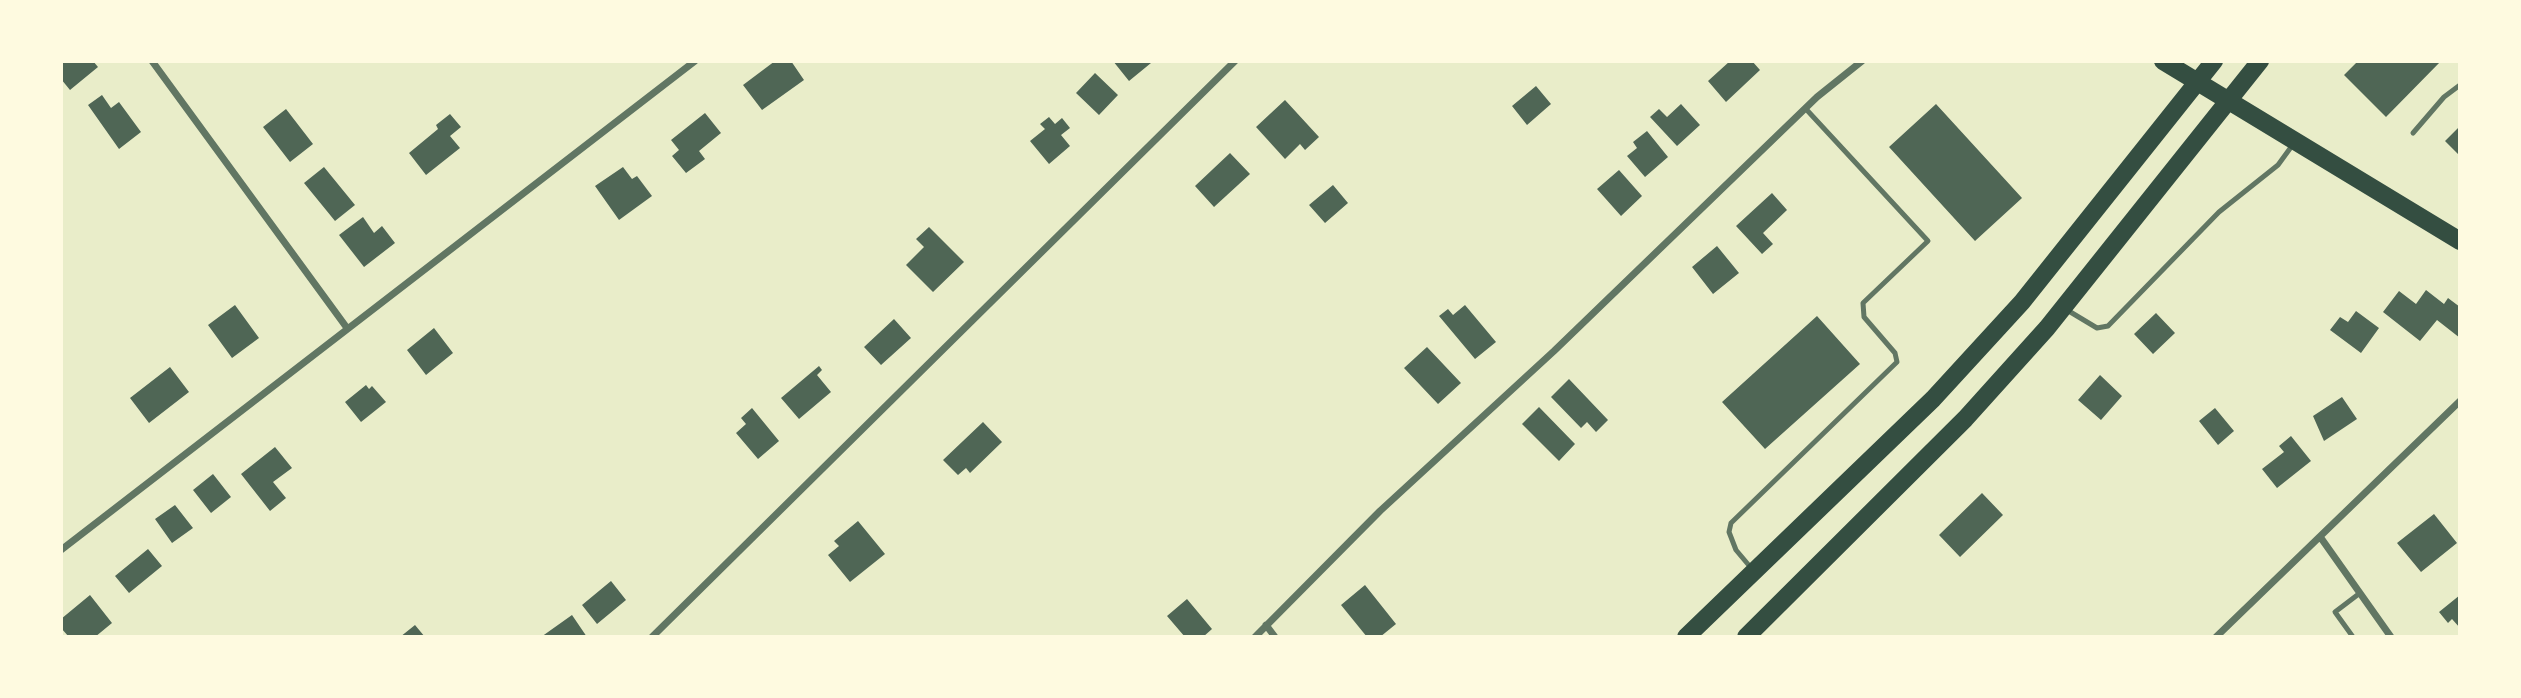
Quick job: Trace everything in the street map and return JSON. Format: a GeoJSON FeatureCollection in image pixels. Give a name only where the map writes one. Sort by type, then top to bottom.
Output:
{"type":"FeatureCollection","features":[{"type":"Feature","properties":{"kind":"main road"},"geometry":{"type":"LineString","coordinates":[[2163,61],[2460,241]]}},
{"type":"Feature","properties":{"kind":"main road"},"geometry":{"type":"LineString","coordinates":[[1686,637],[1933,399],[2022,302],[2214,61]]}},
{"type":"Feature","properties":{"kind":"main road"},"geometry":{"type":"LineString","coordinates":[[1746,637],[1965,419],[2063,308],[2260,61]]}},
{"type":"Feature","properties":{"kind":"street"},"geometry":{"type":"LineString","coordinates":[[152,61],[347,328]]}},
{"type":"Feature","properties":{"kind":"street"},"geometry":{"type":"LineString","coordinates":[[61,550],[695,61]]}},
{"type":"Feature","properties":{"kind":"street"},"geometry":{"type":"LineString","coordinates":[[652,637],[1235,61]]}},
{"type":"Feature","properties":{"kind":"street"},"geometry":{"type":"LineString","coordinates":[[1255,637],[1380,511],[1555,351],[1805,108],[1862,61]]}},
{"type":"Feature","properties":{"kind":"street"},"geometry":{"type":"LineString","coordinates":[[2216,637],[2460,401]]}},
{"type":"Feature","properties":{"kind":"street"},"geometry":{"type":"LineString","coordinates":[[2321,538],[2391,637]]}},
{"type":"Feature","properties":{"kind":"street"},"geometry":{"type":"LineString","coordinates":[[1266,625],[1275,637]]}},
{"type":"Feature","properties":{"kind":"lane"},"geometry":{"type":"LineString","coordinates":[[2413,133],[2444,97],[2460,85]]}},
{"type":"Feature","properties":{"kind":"lane"},"geometry":{"type":"LineString","coordinates":[[1755,572],[1736,550],[1729,533],[1731,523],[1897,362],[1895,353],[1864,317],[1863,303],[1928,241],[1805,108]]}},
{"type":"Feature","properties":{"kind":"lane"},"geometry":{"type":"LineString","coordinates":[[2063,308],[2096,328],[2108,326],[2219,212],[2278,165],[2295,141]]}},
{"type":"Feature","properties":{"kind":"lane"},"geometry":{"type":"LineString","coordinates":[[2353,637],[2335,612],[2360,593]]}},
{"type":"Feature","properties":{"kind":"building"},"geometry":{"type":"Polygon","coordinates":[[[61,61],[93,61],[98,67],[70,90],[61,79],[61,61]]]}},
{"type":"Feature","properties":{"kind":"building"},"geometry":{"type":"Polygon","coordinates":[[[775,61],[791,61],[804,80],[762,110],[743,85],[775,61]]]}},
{"type":"Feature","properties":{"kind":"building"},"geometry":{"type":"Polygon","coordinates":[[[1113,61],[1149,61],[1151,63],[1129,81],[1113,61]]]}},
{"type":"Feature","properties":{"kind":"building"},"geometry":{"type":"Polygon","coordinates":[[[1730,61],[1752,61],[1760,70],[1726,102],[1708,81],[1730,61]]]}},
{"type":"Feature","properties":{"kind":"building"},"geometry":{"type":"Polygon","coordinates":[[[2358,61],[2441,61],[2386,117],[2344,75],[2358,61]]]}},
{"type":"Feature","properties":{"kind":"building"},"geometry":{"type":"Polygon","coordinates":[[[1095,73],[1118,95],[1099,115],[1076,93],[1095,73]]]}},
{"type":"Feature","properties":{"kind":"building"},"geometry":{"type":"Polygon","coordinates":[[[1536,86],[1551,104],[1527,125],[1512,106],[1536,86]]]}},
{"type":"Feature","properties":{"kind":"building"},"geometry":{"type":"Polygon","coordinates":[[[102,95],[111,108],[119,102],[141,132],[119,149],[88,105],[102,95]]]}},
{"type":"Feature","properties":{"kind":"building"},"geometry":{"type":"Polygon","coordinates":[[[1285,100],[1319,137],[1305,150],[1300,144],[1285,159],[1256,127],[1285,100]]]}},
{"type":"Feature","properties":{"kind":"building"},"geometry":{"type":"Polygon","coordinates":[[[1681,104],[1700,125],[1677,146],[1650,117],[1659,109],[1667,117],[1681,104]]]}},
{"type":"Feature","properties":{"kind":"building"},"geometry":{"type":"Polygon","coordinates":[[[1936,104],[2022,198],[1975,241],[1889,147],[1936,104]]]}},
{"type":"Feature","properties":{"kind":"building"},"geometry":{"type":"Polygon","coordinates":[[[286,109],[313,144],[290,162],[263,127],[286,109]]]}},
{"type":"Feature","properties":{"kind":"building"},"geometry":{"type":"Polygon","coordinates":[[[705,113],[721,133],[699,151],[705,159],[686,173],[672,156],[679,150],[671,140],[705,113]]]}},
{"type":"Feature","properties":{"kind":"building"},"geometry":{"type":"Polygon","coordinates":[[[450,114],[461,127],[450,136],[460,148],[426,175],[409,153],[438,129],[436,125],[450,114]]]}},
{"type":"Feature","properties":{"kind":"building"},"geometry":{"type":"Polygon","coordinates":[[[1049,117],[1055,124],[1062,118],[1070,128],[1061,135],[1070,146],[1049,164],[1030,141],[1045,129],[1040,124],[1049,117]]]}},
{"type":"Feature","properties":{"kind":"building"},"geometry":{"type":"Polygon","coordinates":[[[2460,126],[2460,156],[2445,141],[2460,126]]]}},
{"type":"Feature","properties":{"kind":"building"},"geometry":{"type":"Polygon","coordinates":[[[1647,131],[1668,157],[1645,177],[1627,156],[1637,148],[1633,142],[1647,131]]]}},
{"type":"Feature","properties":{"kind":"building"},"geometry":{"type":"Polygon","coordinates":[[[1230,153],[1250,174],[1214,207],[1195,186],[1230,153]]]}},
{"type":"Feature","properties":{"kind":"building"},"geometry":{"type":"Polygon","coordinates":[[[324,167],[355,205],[335,221],[304,183],[324,167]]]}},
{"type":"Feature","properties":{"kind":"building"},"geometry":{"type":"Polygon","coordinates":[[[623,167],[632,179],[637,176],[652,196],[619,220],[595,186],[623,167]]]}},
{"type":"Feature","properties":{"kind":"building"},"geometry":{"type":"Polygon","coordinates":[[[1619,170],[1642,196],[1621,216],[1597,189],[1619,170]]]}},
{"type":"Feature","properties":{"kind":"building"},"geometry":{"type":"Polygon","coordinates":[[[1333,185],[1348,203],[1325,223],[1309,205],[1333,185]]]}},
{"type":"Feature","properties":{"kind":"building"},"geometry":{"type":"Polygon","coordinates":[[[1772,193],[1787,210],[1763,233],[1773,244],[1762,254],[1736,226],[1772,193]]]}},
{"type":"Feature","properties":{"kind":"building"},"geometry":{"type":"Polygon","coordinates":[[[363,217],[374,233],[382,226],[395,243],[364,267],[339,235],[363,217]]]}},
{"type":"Feature","properties":{"kind":"building"},"geometry":{"type":"Polygon","coordinates":[[[929,227],[964,262],[933,292],[906,265],[924,247],[916,239],[929,227]]]}},
{"type":"Feature","properties":{"kind":"building"},"geometry":{"type":"Polygon","coordinates":[[[1717,246],[1739,273],[1713,294],[1692,267],[1717,246]]]}},
{"type":"Feature","properties":{"kind":"building"},"geometry":{"type":"Polygon","coordinates":[[[2426,290],[2444,304],[2448,298],[2460,307],[2460,338],[2437,320],[2420,341],[2383,312],[2399,291],[2416,304],[2426,290]]]}},
{"type":"Feature","properties":{"kind":"building"},"geometry":{"type":"Polygon","coordinates":[[[235,305],[259,338],[232,358],[208,325],[235,305]]]}},
{"type":"Feature","properties":{"kind":"building"},"geometry":{"type":"Polygon","coordinates":[[[1465,305],[1496,342],[1475,359],[1439,316],[1448,309],[1453,315],[1465,305]]]}},
{"type":"Feature","properties":{"kind":"building"},"geometry":{"type":"Polygon","coordinates":[[[2356,311],[2379,328],[2361,353],[2330,330],[2340,317],[2348,322],[2356,311]]]}},
{"type":"Feature","properties":{"kind":"building"},"geometry":{"type":"Polygon","coordinates":[[[2156,313],[2175,333],[2153,354],[2134,334],[2156,313]]]}},
{"type":"Feature","properties":{"kind":"building"},"geometry":{"type":"Polygon","coordinates":[[[1817,316],[1860,364],[1765,449],[1722,402],[1817,316]]]}},
{"type":"Feature","properties":{"kind":"building"},"geometry":{"type":"Polygon","coordinates":[[[894,319],[911,338],[881,365],[864,347],[894,319]]]}},
{"type":"Feature","properties":{"kind":"building"},"geometry":{"type":"Polygon","coordinates":[[[434,328],[453,353],[426,375],[407,350],[434,328]]]}},
{"type":"Feature","properties":{"kind":"building"},"geometry":{"type":"Polygon","coordinates":[[[1427,347],[1461,383],[1438,404],[1404,368],[1427,347]]]}},
{"type":"Feature","properties":{"kind":"building"},"geometry":{"type":"Polygon","coordinates":[[[819,366],[822,370],[817,375],[831,392],[799,419],[781,398],[819,366]]]}},
{"type":"Feature","properties":{"kind":"building"},"geometry":{"type":"Polygon","coordinates":[[[170,367],[189,392],[149,423],[130,398],[170,367]]]}},
{"type":"Feature","properties":{"kind":"building"},"geometry":{"type":"Polygon","coordinates":[[[2100,375],[2122,396],[2101,420],[2078,400],[2100,375]]]}},
{"type":"Feature","properties":{"kind":"building"},"geometry":{"type":"Polygon","coordinates":[[[1569,379],[1608,420],[1596,432],[1587,422],[1581,428],[1551,397],[1569,379]]]}},
{"type":"Feature","properties":{"kind":"building"},"geometry":{"type":"Polygon","coordinates":[[[366,385],[369,389],[372,386],[386,402],[361,422],[345,402],[366,385]]]}},
{"type":"Feature","properties":{"kind":"building"},"geometry":{"type":"Polygon","coordinates":[[[2342,397],[2357,419],[2324,441],[2313,416],[2342,397]]]}},
{"type":"Feature","properties":{"kind":"building"},"geometry":{"type":"Polygon","coordinates":[[[1539,407],[1575,444],[1559,461],[1522,424],[1539,407]]]}},
{"type":"Feature","properties":{"kind":"building"},"geometry":{"type":"Polygon","coordinates":[[[752,408],[779,441],[758,459],[736,433],[746,424],[741,418],[752,408]]]}},
{"type":"Feature","properties":{"kind":"building"},"geometry":{"type":"Polygon","coordinates":[[[2215,408],[2234,431],[2218,445],[2199,421],[2215,408]]]}},
{"type":"Feature","properties":{"kind":"building"},"geometry":{"type":"Polygon","coordinates":[[[983,422],[1002,442],[970,473],[966,468],[958,475],[943,460],[983,422]]]}},
{"type":"Feature","properties":{"kind":"building"},"geometry":{"type":"Polygon","coordinates":[[[2291,436],[2311,461],[2277,488],[2262,469],[2284,452],[2279,446],[2291,436]]]}},
{"type":"Feature","properties":{"kind":"building"},"geometry":{"type":"Polygon","coordinates":[[[275,447],[292,468],[273,482],[286,498],[270,511],[241,474],[275,447]]]}},
{"type":"Feature","properties":{"kind":"building"},"geometry":{"type":"Polygon","coordinates":[[[213,474],[231,497],[211,513],[193,490],[213,474]]]}},
{"type":"Feature","properties":{"kind":"building"},"geometry":{"type":"Polygon","coordinates":[[[1982,493],[2003,515],[1960,557],[1939,535],[1982,493]]]}},
{"type":"Feature","properties":{"kind":"building"},"geometry":{"type":"Polygon","coordinates":[[[175,505],[193,528],[172,543],[155,519],[175,505]]]}},
{"type":"Feature","properties":{"kind":"building"},"geometry":{"type":"Polygon","coordinates":[[[2434,514],[2457,543],[2421,572],[2397,543],[2434,514]]]}},
{"type":"Feature","properties":{"kind":"building"},"geometry":{"type":"Polygon","coordinates":[[[858,521],[885,554],[850,582],[828,555],[839,546],[834,541],[858,521]]]}},
{"type":"Feature","properties":{"kind":"building"},"geometry":{"type":"Polygon","coordinates":[[[148,549],[162,566],[129,593],[115,576],[148,549]]]}},
{"type":"Feature","properties":{"kind":"building"},"geometry":{"type":"Polygon","coordinates":[[[611,581],[626,600],[597,624],[582,605],[611,581]]]}},
{"type":"Feature","properties":{"kind":"building"},"geometry":{"type":"Polygon","coordinates":[[[1365,585],[1396,624],[1380,637],[1367,637],[1341,605],[1365,585]]]}},
{"type":"Feature","properties":{"kind":"building"},"geometry":{"type":"Polygon","coordinates":[[[90,595],[112,623],[95,637],[69,637],[61,628],[61,619],[90,595]]]}},
{"type":"Feature","properties":{"kind":"building"},"geometry":{"type":"Polygon","coordinates":[[[2460,595],[2460,628],[2452,619],[2448,623],[2439,612],[2460,595]]]}},
{"type":"Feature","properties":{"kind":"building"},"geometry":{"type":"Polygon","coordinates":[[[1187,599],[1212,629],[1203,637],[1185,637],[1167,616],[1187,599]]]}},
{"type":"Feature","properties":{"kind":"building"},"geometry":{"type":"Polygon","coordinates":[[[572,615],[587,637],[541,637],[572,615]]]}},
{"type":"Feature","properties":{"kind":"building"},"geometry":{"type":"Polygon","coordinates":[[[415,625],[425,637],[400,637],[415,625]]]}}]}
